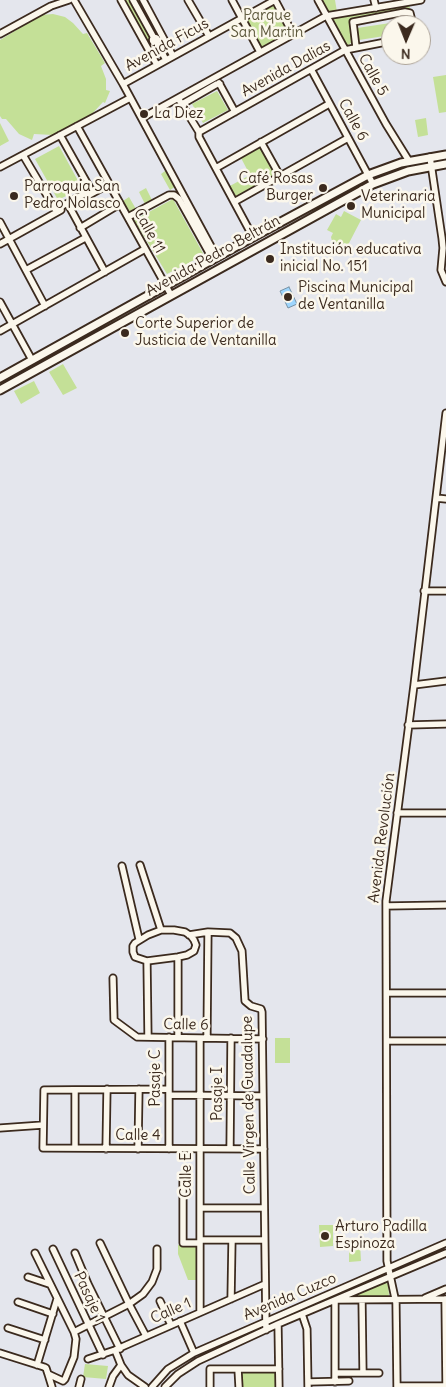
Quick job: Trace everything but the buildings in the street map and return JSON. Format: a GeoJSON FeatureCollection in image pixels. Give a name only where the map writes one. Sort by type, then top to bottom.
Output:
{"type":"FeatureCollection","features":[{"type":"Feature","properties":{"kind":"main road","name":"Avenida Pedro Beltrán"},"geometry":{"type":"LineString","coordinates":[[0,378],[252,237],[368,175],[409,161],[446,155]]}},
{"type":"Feature","properties":{"kind":"main road","name":"Avenida Pedro Beltrán"},"geometry":{"type":"LineString","coordinates":[[0,390],[373,184],[398,173],[446,164]]}},
{"type":"Feature","properties":{"kind":"main road"},"geometry":{"type":"LineString","coordinates":[[89,329],[94,338]]}},
{"type":"Feature","properties":{"kind":"street"},"geometry":{"type":"LineString","coordinates":[[0,34],[51,6],[69,0]]}},
{"type":"Feature","properties":{"kind":"street"},"geometry":{"type":"LineString","coordinates":[[74,0],[142,118],[214,252]]}},
{"type":"Feature","properties":{"kind":"street"},"geometry":{"type":"LineString","coordinates":[[121,0],[158,65]]}},
{"type":"Feature","properties":{"kind":"street"},"geometry":{"type":"LineString","coordinates":[[133,0],[154,38]]}},
{"type":"Feature","properties":{"kind":"street"},"geometry":{"type":"LineString","coordinates":[[143,0],[174,56]]}},
{"type":"Feature","properties":{"kind":"street"},"geometry":{"type":"LineString","coordinates":[[188,0],[209,36]]}},
{"type":"Feature","properties":{"kind":"street"},"geometry":{"type":"LineString","coordinates":[[232,0],[260,52]]}},
{"type":"Feature","properties":{"kind":"street"},"geometry":{"type":"LineString","coordinates":[[275,0],[293,34]]}},
{"type":"Feature","properties":{"kind":"street","name":"Avenida Ficus"},"geometry":{"type":"LineString","coordinates":[[123,84],[275,0]]}},
{"type":"Feature","properties":{"kind":"street","name":"Calle 5"},"geometry":{"type":"LineString","coordinates":[[318,0],[386,124],[409,161]]}},
{"type":"Feature","properties":{"kind":"street"},"geometry":{"type":"LineString","coordinates":[[374,0],[376,8]]}},
{"type":"Feature","properties":{"kind":"street"},"geometry":{"type":"LineString","coordinates":[[142,118],[326,16],[421,0]]}},
{"type":"Feature","properties":{"kind":"street"},"geometry":{"type":"LineString","coordinates":[[356,47],[353,22],[405,12],[410,13],[412,8],[411,1]]}},
{"type":"Feature","properties":{"kind":"street","name":"Avenida Dalias"},"geometry":{"type":"LineString","coordinates":[[199,132],[345,50],[381,43]]}},
{"type":"Feature","properties":{"kind":"street"},"geometry":{"type":"LineString","coordinates":[[158,45],[166,60]]}},
{"type":"Feature","properties":{"kind":"street","name":"Calle 6"},"geometry":{"type":"LineString","coordinates":[[310,69],[373,184]]}},
{"type":"Feature","properties":{"kind":"street"},"geometry":{"type":"LineString","coordinates":[[216,77],[235,112]]}},
{"type":"Feature","properties":{"kind":"street"},"geometry":{"type":"LineString","coordinates":[[183,106],[184,103],[220,84]]}},
{"type":"Feature","properties":{"kind":"street","name":"Avenida Ficus"},"geometry":{"type":"LineString","coordinates":[[0,167],[130,98]]}},
{"type":"Feature","properties":{"kind":"street"},"geometry":{"type":"LineString","coordinates":[[178,98],[199,132],[199,137],[252,237]]}},
{"type":"Feature","properties":{"kind":"street"},"geometry":{"type":"LineString","coordinates":[[216,168],[329,104]]}},
{"type":"Feature","properties":{"kind":"street","name":"Calle 11"},"geometry":{"type":"LineString","coordinates":[[77,126],[171,295]]}},
{"type":"Feature","properties":{"kind":"street"},"geometry":{"type":"LineString","coordinates":[[23,155],[54,210],[91,190],[60,135]]}},
{"type":"Feature","properties":{"kind":"street"},"geometry":{"type":"LineString","coordinates":[[234,202],[348,138]]}},
{"type":"Feature","properties":{"kind":"street"},"geometry":{"type":"LineString","coordinates":[[262,142],[280,176]]}},
{"type":"Feature","properties":{"kind":"street"},"geometry":{"type":"LineString","coordinates":[[430,157],[446,282]]}},
{"type":"Feature","properties":{"kind":"street"},"geometry":{"type":"LineString","coordinates":[[0,244],[109,184]]}},
{"type":"Feature","properties":{"kind":"street"},"geometry":{"type":"LineString","coordinates":[[128,217],[169,195],[174,195],[213,260]]}},
{"type":"Feature","properties":{"kind":"street"},"geometry":{"type":"LineString","coordinates":[[80,228],[120,204]]}},
{"type":"Feature","properties":{"kind":"street"},"geometry":{"type":"LineString","coordinates":[[69,206],[104,272]]}},
{"type":"Feature","properties":{"kind":"street"},"geometry":{"type":"LineString","coordinates":[[0,222],[45,306]]}},
{"type":"Feature","properties":{"kind":"street"},"geometry":{"type":"LineString","coordinates":[[26,270],[85,238]]}},
{"type":"Feature","properties":{"kind":"street"},"geometry":{"type":"LineString","coordinates":[[0,331],[145,249]]}},
{"type":"Feature","properties":{"kind":"street"},"geometry":{"type":"LineString","coordinates":[[0,302],[32,360]]}},
{"type":"Feature","properties":{"kind":"street","name":"Avenida Revolución"},"geometry":{"type":"LineString","coordinates":[[397,1387],[395,1299],[387,1269],[386,906],[446,413]]}},
{"type":"Feature","properties":{"kind":"street"},"geometry":{"type":"LineString","coordinates":[[436,498],[446,500]]}},
{"type":"Feature","properties":{"kind":"street"},"geometry":{"type":"LineString","coordinates":[[424,591],[446,591]]}},
{"type":"Feature","properties":{"kind":"street"},"geometry":{"type":"LineString","coordinates":[[414,685],[446,681]]}},
{"type":"Feature","properties":{"kind":"street"},"geometry":{"type":"LineString","coordinates":[[408,725],[446,724]]}},
{"type":"Feature","properties":{"kind":"street"},"geometry":{"type":"LineString","coordinates":[[397,813],[446,813]]}},
{"type":"Feature","properties":{"kind":"street"},"geometry":{"type":"LineString","coordinates":[[140,864],[161,930]]}},
{"type":"Feature","properties":{"kind":"street"},"geometry":{"type":"LineString","coordinates":[[122,866],[139,940]]}},
{"type":"Feature","properties":{"kind":"street"},"geometry":{"type":"LineString","coordinates":[[386,906],[446,905]]}},
{"type":"Feature","properties":{"kind":"street"},"geometry":{"type":"LineString","coordinates":[[161,930],[174,930],[189,935],[196,945],[194,951],[187,956],[147,961],[135,957],[133,946],[139,940],[161,930]]}},
{"type":"Feature","properties":{"kind":"street"},"geometry":{"type":"LineString","coordinates":[[207,1038],[208,932]]}},
{"type":"Feature","properties":{"kind":"street","name":"Calle Virgen de Guadalupe"},"geometry":{"type":"LineString","coordinates":[[189,935],[208,932],[230,933],[239,942],[242,951],[245,1000],[251,1006],[261,1009],[263,1039],[264,1284],[266,1330]]}},
{"type":"Feature","properties":{"kind":"street"},"geometry":{"type":"LineString","coordinates":[[178,957],[178,1037]]}},
{"type":"Feature","properties":{"kind":"street"},"geometry":{"type":"LineString","coordinates":[[147,961],[148,1037]]}},
{"type":"Feature","properties":{"kind":"street","name":"Calle 6"},"geometry":{"type":"LineString","coordinates":[[113,978],[114,1020],[137,1037],[263,1039]]}},
{"type":"Feature","properties":{"kind":"street"},"geometry":{"type":"LineString","coordinates":[[387,993],[446,993]]}},
{"type":"Feature","properties":{"kind":"street","name":"Pasaje C"},"geometry":{"type":"LineString","coordinates":[[168,1037],[169,1149]]}},
{"type":"Feature","properties":{"kind":"street","name":"Calle E"},"geometry":{"type":"LineString","coordinates":[[200,1038],[200,1312]]}},
{"type":"Feature","properties":{"kind":"street","name":"Pasaje I"},"geometry":{"type":"LineString","coordinates":[[230,1149],[231,1038]]}},
{"type":"Feature","properties":{"kind":"street"},"geometry":{"type":"LineString","coordinates":[[387,1041],[446,1041]]}},
{"type":"Feature","properties":{"kind":"street"},"geometry":{"type":"LineString","coordinates":[[106,1148],[107,1089]]}},
{"type":"Feature","properties":{"kind":"street"},"geometry":{"type":"LineString","coordinates":[[138,1149],[139,1089]]}},
{"type":"Feature","properties":{"kind":"street"},"geometry":{"type":"LineString","coordinates":[[0,1128],[44,1125],[44,1090],[139,1089],[200,1096],[263,1096]]}},
{"type":"Feature","properties":{"kind":"street"},"geometry":{"type":"LineString","coordinates":[[75,1090],[75,1148]]}},
{"type":"Feature","properties":{"kind":"street","name":"Calle 4"},"geometry":{"type":"LineString","coordinates":[[44,1125],[43,1148],[264,1149]]}},
{"type":"Feature","properties":{"kind":"street"},"geometry":{"type":"LineString","coordinates":[[183,1181],[183,1243],[264,1240]]}},
{"type":"Feature","properties":{"kind":"street"},"geometry":{"type":"LineString","coordinates":[[200,1208],[264,1208]]}},
{"type":"Feature","properties":{"kind":"street"},"geometry":{"type":"LineString","coordinates":[[231,1299],[232,1240]]}},
{"type":"Feature","properties":{"kind":"street"},"geometry":{"type":"LineString","coordinates":[[100,1243],[146,1336]]}},
{"type":"Feature","properties":{"kind":"street","name":"Avenida Cuzco"},"geometry":{"type":"LineString","coordinates":[[152,1387],[168,1369],[194,1353],[446,1243]]}},
{"type":"Feature","properties":{"kind":"street"},"geometry":{"type":"LineString","coordinates":[[74,1332],[129,1304],[142,1294],[152,1282],[156,1269],[157,1248]]}},
{"type":"Feature","properties":{"kind":"street","name":"Pasaje 1"},"geometry":{"type":"LineString","coordinates":[[53,1249],[103,1355]]}},
{"type":"Feature","properties":{"kind":"street"},"geometry":{"type":"LineString","coordinates":[[36,1253],[74,1332],[76,1346],[71,1366],[65,1379],[63,1380],[48,1374]]}},
{"type":"Feature","properties":{"kind":"street"},"geometry":{"type":"LineString","coordinates":[[75,1253],[105,1317],[118,1350],[121,1365],[129,1376],[145,1387]]}},
{"type":"Feature","properties":{"kind":"street","name":"Avenida Cuzco"},"geometry":{"type":"LineString","coordinates":[[165,1387],[186,1368],[278,1324],[446,1253]]}},
{"type":"Feature","properties":{"kind":"street"},"geometry":{"type":"LineString","coordinates":[[28,1277],[50,1284]]}},
{"type":"Feature","properties":{"kind":"street","name":"Calle 1"},"geometry":{"type":"LineString","coordinates":[[88,1360],[118,1350],[264,1284]]}},
{"type":"Feature","properties":{"kind":"street"},"geometry":{"type":"LineString","coordinates":[[422,1299],[446,1288]]}},
{"type":"Feature","properties":{"kind":"street"},"geometry":{"type":"LineString","coordinates":[[37,1365],[57,1299]]}},
{"type":"Feature","properties":{"kind":"street"},"geometry":{"type":"LineString","coordinates":[[335,1382],[335,1300],[445,1299],[446,1386],[397,1387]]}},
{"type":"Feature","properties":{"kind":"street"},"geometry":{"type":"LineString","coordinates":[[362,1300],[363,1373]]}},
{"type":"Feature","properties":{"kind":"street"},"geometry":{"type":"LineString","coordinates":[[160,1301],[170,1325]]}},
{"type":"Feature","properties":{"kind":"street"},"geometry":{"type":"LineString","coordinates":[[18,1302],[53,1314]]}},
{"type":"Feature","properties":{"kind":"street"},"geometry":{"type":"LineString","coordinates":[[302,1314],[307,1329],[308,1384],[335,1382],[349,1384],[349,1373]]}},
{"type":"Feature","properties":{"kind":"street"},"geometry":{"type":"LineString","coordinates":[[180,1321],[194,1353]]}},
{"type":"Feature","properties":{"kind":"street"},"geometry":{"type":"LineString","coordinates":[[278,1324],[279,1387]]}},
{"type":"Feature","properties":{"kind":"street"},"geometry":{"type":"LineString","coordinates":[[8,1328],[45,1340]]}},
{"type":"Feature","properties":{"kind":"street"},"geometry":{"type":"LineString","coordinates":[[0,1353],[46,1368],[52,1387]]}},
{"type":"Feature","properties":{"kind":"street"},"geometry":{"type":"LineString","coordinates":[[109,1387],[113,1376],[121,1365]]}},
{"type":"Feature","properties":{"kind":"street"},"geometry":{"type":"LineString","coordinates":[[210,1387],[210,1369],[279,1369]]}},
{"type":"Feature","properties":{"kind":"street"},"geometry":{"type":"LineString","coordinates":[[238,1369],[239,1387]]}},
{"type":"Feature","properties":{"kind":"street"},"geometry":{"type":"LineString","coordinates":[[335,1373],[379,1373]]}},
{"type":"Feature","properties":{"kind":"street"},"geometry":{"type":"LineString","coordinates":[[79,1387],[81,1380]]}},
{"type":"Feature","properties":{"kind":"green space"},"geometry":{"type":"Polygon","coordinates":[[[124,0],[142,0],[165,42],[164,45],[156,46],[155,50],[151,48],[124,0]]]}},
{"type":"Feature","properties":{"kind":"green space","name":"Parque San Martín"},"geometry":{"type":"Polygon","coordinates":[[[274,0],[292,32],[260,49],[242,18],[274,0]]]}},
{"type":"Feature","properties":{"kind":"green space"},"geometry":{"type":"Polygon","coordinates":[[[320,0],[335,0],[337,12],[327,14],[320,0]]]}},
{"type":"Feature","properties":{"kind":"green space"},"geometry":{"type":"Polygon","coordinates":[[[409,5],[410,8],[351,18],[352,42],[346,47],[331,18],[409,5]]]}},
{"type":"Feature","properties":{"kind":"green space"},"geometry":{"type":"Polygon","coordinates":[[[53,14],[65,17],[83,34],[87,33],[105,63],[101,66],[106,79],[106,90],[110,91],[105,103],[103,102],[90,116],[53,135],[34,134],[32,140],[19,134],[6,119],[2,119],[0,116],[0,40],[41,15],[53,14]]]}},
{"type":"Feature","properties":{"kind":"green space"},"geometry":{"type":"Polygon","coordinates":[[[381,24],[381,37],[359,40],[357,28],[381,24]]]}},
{"type":"Feature","properties":{"kind":"green space"},"geometry":{"type":"Polygon","coordinates":[[[446,75],[446,112],[439,113],[433,77],[446,75]]]}},
{"type":"Feature","properties":{"kind":"green space"},"geometry":{"type":"Polygon","coordinates":[[[217,91],[228,110],[203,123],[192,104],[217,91]]]}},
{"type":"Feature","properties":{"kind":"green space"},"geometry":{"type":"Polygon","coordinates":[[[426,118],[428,135],[418,137],[415,120],[426,118]]]}},
{"type":"Feature","properties":{"kind":"green space"},"geometry":{"type":"Polygon","coordinates":[[[0,123],[9,141],[0,146],[0,123]]]}},
{"type":"Feature","properties":{"kind":"green space"},"geometry":{"type":"Polygon","coordinates":[[[59,146],[82,188],[58,200],[35,159],[59,146]]]}},
{"type":"Feature","properties":{"kind":"green space"},"geometry":{"type":"Polygon","coordinates":[[[262,147],[278,175],[235,199],[228,187],[250,175],[241,158],[262,147]]]}},
{"type":"Feature","properties":{"kind":"green space"},"geometry":{"type":"Polygon","coordinates":[[[169,168],[178,185],[170,190],[161,174],[169,168]]]}},
{"type":"Feature","properties":{"kind":"green space"},"geometry":{"type":"Polygon","coordinates":[[[146,188],[152,200],[145,204],[139,192],[146,188]]]}},
{"type":"Feature","properties":{"kind":"green space"},"geometry":{"type":"Polygon","coordinates":[[[129,197],[136,209],[130,212],[123,201],[129,197]]]}},
{"type":"Feature","properties":{"kind":"green space"},"geometry":{"type":"Polygon","coordinates":[[[173,199],[204,255],[167,274],[134,220],[173,199]]]}},
{"type":"Feature","properties":{"kind":"green space"},"geometry":{"type":"Polygon","coordinates":[[[344,211],[361,220],[348,245],[344,243],[342,246],[332,241],[333,233],[327,230],[336,214],[341,217],[344,211]]]}},
{"type":"Feature","properties":{"kind":"green space"},"geometry":{"type":"Polygon","coordinates":[[[63,364],[77,388],[63,395],[49,372],[63,364]]]}},
{"type":"Feature","properties":{"kind":"green space"},"geometry":{"type":"Polygon","coordinates":[[[34,381],[40,393],[21,404],[14,391],[34,381]]]}},
{"type":"Feature","properties":{"kind":"green space"},"geometry":{"type":"Polygon","coordinates":[[[275,1038],[290,1038],[290,1063],[275,1063],[275,1038]]]}},
{"type":"Feature","properties":{"kind":"green space"},"geometry":{"type":"Polygon","coordinates":[[[319,1225],[333,1225],[333,1246],[320,1247],[319,1225]]]}},
{"type":"Feature","properties":{"kind":"green space"},"geometry":{"type":"Polygon","coordinates":[[[349,1242],[360,1242],[361,1261],[349,1262],[349,1242]]]}},
{"type":"Feature","properties":{"kind":"green space"},"geometry":{"type":"Polygon","coordinates":[[[178,1245],[197,1245],[197,1280],[188,1280],[178,1254],[178,1245]]]}},
{"type":"Feature","properties":{"kind":"green space"},"geometry":{"type":"Polygon","coordinates":[[[384,1282],[388,1284],[389,1295],[387,1297],[355,1299],[355,1294],[384,1282]]]}},
{"type":"Feature","properties":{"kind":"green space"},"geometry":{"type":"Polygon","coordinates":[[[85,1364],[108,1366],[106,1379],[83,1377],[85,1364]]]}},
{"type":"Feature","properties":{"kind":"green space"},"geometry":{"type":"Polygon","coordinates":[[[240,1370],[277,1370],[277,1387],[240,1387],[240,1370]]]}},
{"type":"Feature","properties":{"kind":"water","name":"Piscina Municipal de Ventanilla"},"geometry":{"type":"Polygon","coordinates":[[[289,287],[297,304],[288,308],[280,291],[289,287]]]}},
{"type":"Feature","properties":{"kind":"place","name":"La Diez"},"geometry":{"type":"Point","coordinates":[144,114]}},
{"type":"Feature","properties":{"kind":"place","name":"Café Rosas Burger"},"geometry":{"type":"Point","coordinates":[323,188]}},
{"type":"Feature","properties":{"kind":"place","name":"Parroquia San Pedro Nolasco"},"geometry":{"type":"Point","coordinates":[14,196]}},
{"type":"Feature","properties":{"kind":"place","name":"Veterinaria Municipal"},"geometry":{"type":"Point","coordinates":[351,206]}},
{"type":"Feature","properties":{"kind":"place","name":"Institución educativa inicial No. 151"},"geometry":{"type":"Point","coordinates":[270,259]}},
{"type":"Feature","properties":{"kind":"place","name":"Piscina Municipal de Ventanilla"},"geometry":{"type":"Point","coordinates":[288,297]}},
{"type":"Feature","properties":{"kind":"place","name":"Corte Superior de Justicia de Ventanilla"},"geometry":{"type":"Point","coordinates":[125,333]}},
{"type":"Feature","properties":{"kind":"place","name":"Arturo Padilla Espinoza"},"geometry":{"type":"Point","coordinates":[325,1236]}}]}
